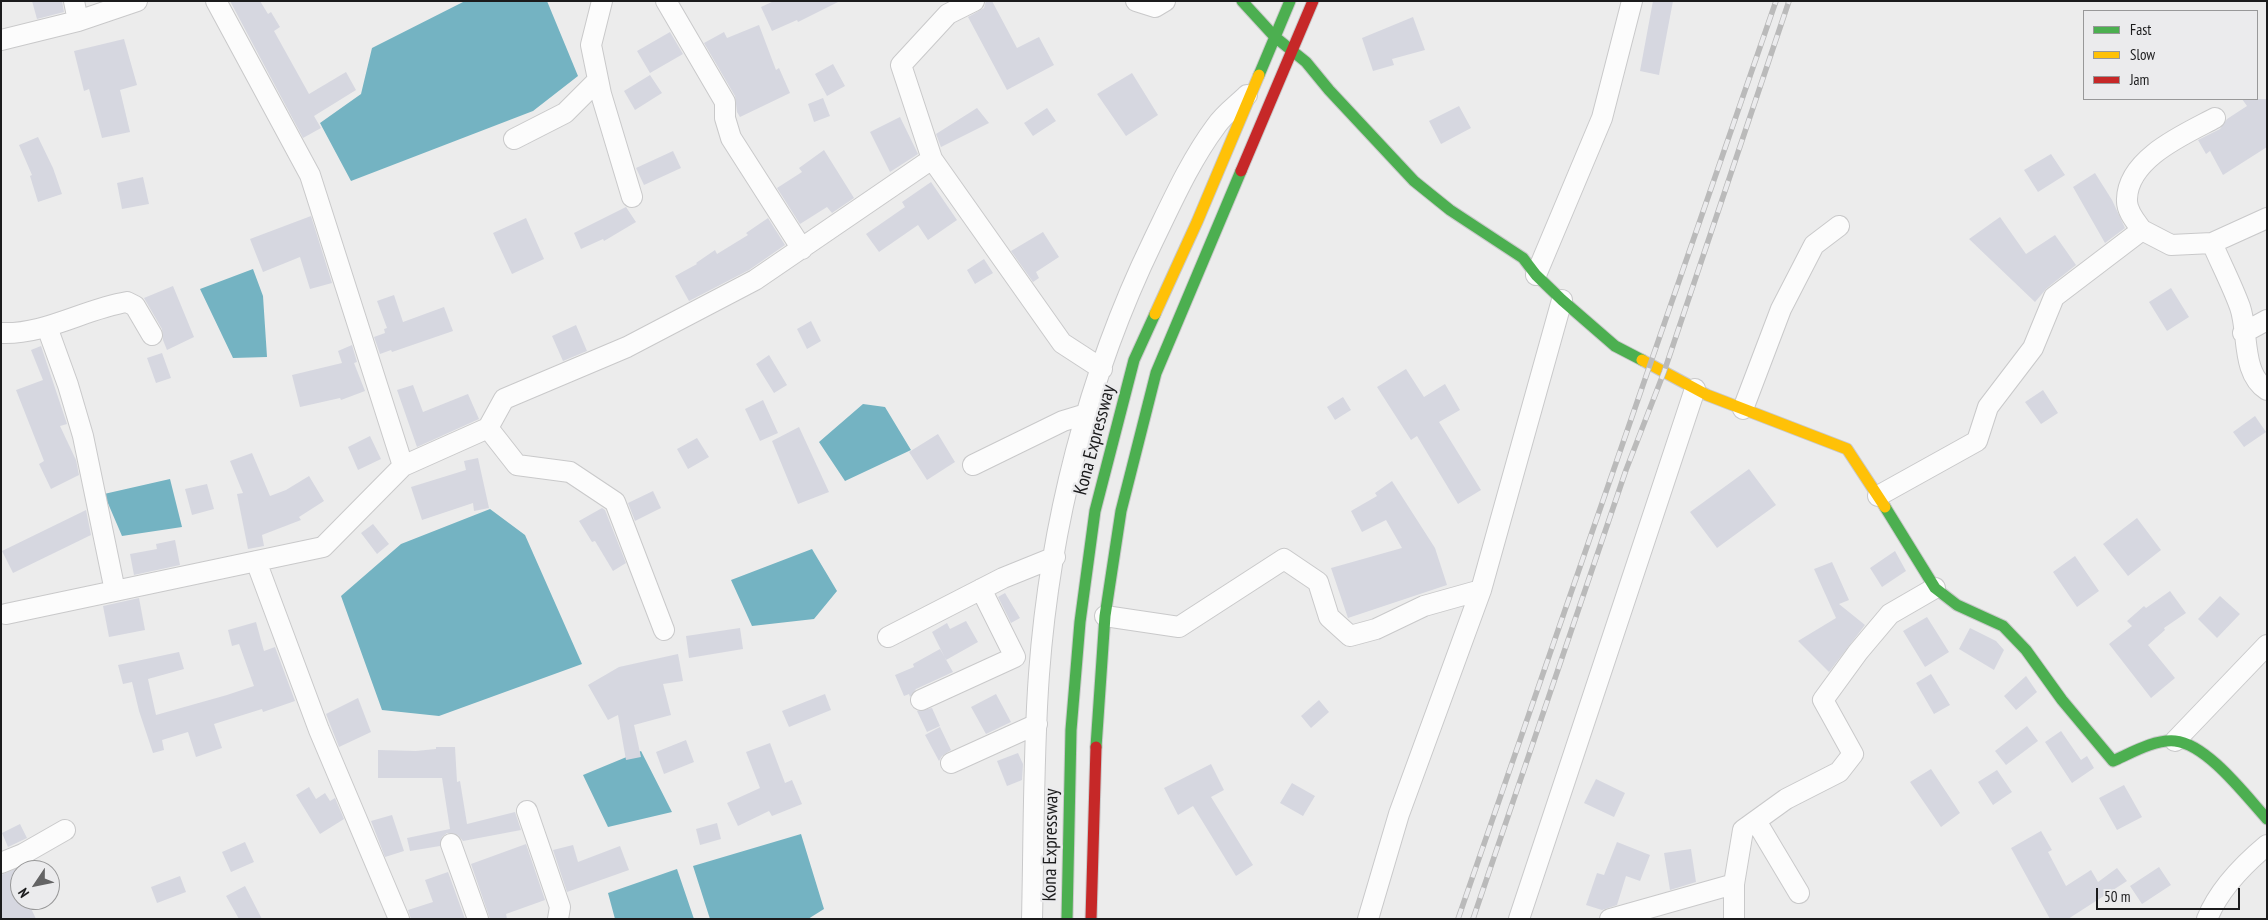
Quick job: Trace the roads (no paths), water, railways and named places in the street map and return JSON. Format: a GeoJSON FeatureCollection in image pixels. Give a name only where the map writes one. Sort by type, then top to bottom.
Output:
{"type":"FeatureCollection","features":[{"type":"Feature","properties":{"kind":"main road"},"geometry":{"type":"LineString","coordinates":[[1242,1],[1274,37],[1292,49],[1414,181],[1450,210],[1523,258],[1536,275],[1562,300],[1615,346],[1695,389],[1847,449],[1935,588],[1957,605],[2003,626],[2026,650],[2062,700],[2113,761],[2138,750],[2175,741],[2203,752],[2267,819]]}},
{"type":"Feature","properties":{"kind":"main road","name":"Kona Expressway"},"geometry":{"type":"LineString","coordinates":[[1067,919],[1071,730],[1080,622],[1095,511],[1134,360],[1197,222],[1290,1]]}},
{"type":"Feature","properties":{"kind":"main road"},"geometry":{"type":"LineString","coordinates":[[1092,919],[1097,720],[1105,616],[1121,511],[1156,373],[1313,1]]}},
{"type":"Feature","properties":{"kind":"street"},"geometry":{"type":"LineString","coordinates":[[1,40],[76,11],[137,1]]}},
{"type":"Feature","properties":{"kind":"street"},"geometry":{"type":"LineString","coordinates":[[216,1],[310,175],[403,466]]}},
{"type":"Feature","properties":{"kind":"street"},"geometry":{"type":"LineString","coordinates":[[602,1],[591,45],[598,80],[632,197]]}},
{"type":"Feature","properties":{"kind":"street"},"geometry":{"type":"LineString","coordinates":[[666,1],[726,102],[725,118],[731,138],[802,249]]}},
{"type":"Feature","properties":{"kind":"street"},"geometry":{"type":"LineString","coordinates":[[974,1],[948,14],[901,65],[932,159],[1062,343],[1102,369]]}},
{"type":"Feature","properties":{"kind":"street"},"geometry":{"type":"LineString","coordinates":[[1136,1],[1155,7],[1166,1]]}},
{"type":"Feature","properties":{"kind":"street"},"geometry":{"type":"LineString","coordinates":[[1536,275],[1602,118],[1632,1]]}},
{"type":"Feature","properties":{"kind":"street"},"geometry":{"type":"LineString","coordinates":[[514,139],[565,113],[598,80]]}},
{"type":"Feature","properties":{"kind":"street"},"geometry":{"type":"LineString","coordinates":[[1032,919],[1039,674],[1066,488],[1086,414],[1136,276],[1182,181],[1216,124],[1253,89]]}},
{"type":"Feature","properties":{"kind":"street"},"geometry":{"type":"LineString","coordinates":[[2215,118],[2160,148],[2138,171],[2126,200],[2132,216],[2142,230],[2171,245],[2212,243],[2267,218]]}},
{"type":"Feature","properties":{"kind":"street"},"geometry":{"type":"LineString","coordinates":[[3,610],[115,591],[323,547],[403,466],[488,428],[504,399],[627,347],[755,280],[932,159]]}},
{"type":"Feature","properties":{"kind":"street"},"geometry":{"type":"LineString","coordinates":[[1744,409],[1781,309],[1814,245],[1839,226]]}},
{"type":"Feature","properties":{"kind":"street"},"geometry":{"type":"LineString","coordinates":[[1878,496],[1977,441],[1988,407],[2033,348],[2054,297],[2142,230]]}},
{"type":"Feature","properties":{"kind":"street"},"geometry":{"type":"LineString","coordinates":[[2212,243],[2241,309],[2244,344],[2258,384],[2267,390]]}},
{"type":"Feature","properties":{"kind":"street"},"geometry":{"type":"LineString","coordinates":[[1368,919],[1399,814],[1481,590],[1562,300]]}},
{"type":"Feature","properties":{"kind":"street"},"geometry":{"type":"LineString","coordinates":[[1,334],[26,332],[47,327],[126,302],[135,306],[152,335]]}},
{"type":"Feature","properties":{"kind":"street"},"geometry":{"type":"LineString","coordinates":[[2243,333],[2267,320]]}},
{"type":"Feature","properties":{"kind":"street"},"geometry":{"type":"LineString","coordinates":[[47,327],[68,385],[83,436],[115,591]]}},
{"type":"Feature","properties":{"kind":"street"},"geometry":{"type":"LineString","coordinates":[[1519,919],[1695,389]]}},
{"type":"Feature","properties":{"kind":"street"},"geometry":{"type":"LineString","coordinates":[[973,465],[1063,421],[1086,414]]}},
{"type":"Feature","properties":{"kind":"street"},"geometry":{"type":"LineString","coordinates":[[488,428],[517,465],[570,472],[615,502],[664,630]]}},
{"type":"Feature","properties":{"kind":"street"},"geometry":{"type":"LineString","coordinates":[[888,638],[1003,578],[1055,557]]}},
{"type":"Feature","properties":{"kind":"street"},"geometry":{"type":"LineString","coordinates":[[1105,616],[1179,627],[1284,559],[1318,582],[1329,617],[1350,636],[1376,628],[1424,606],[1481,590]]}},
{"type":"Feature","properties":{"kind":"street"},"geometry":{"type":"LineString","coordinates":[[256,561],[319,730],[399,919]]}},
{"type":"Feature","properties":{"kind":"street"},"geometry":{"type":"LineString","coordinates":[[1734,919],[1734,884],[1743,830],[1786,799],[1839,772],[1853,754],[1823,700],[1858,652],[1890,614],[1935,588]]}},
{"type":"Feature","properties":{"kind":"street"},"geometry":{"type":"LineString","coordinates":[[920,700],[1015,657],[981,589]]}},
{"type":"Feature","properties":{"kind":"street"},"geometry":{"type":"LineString","coordinates":[[2175,741],[2267,645]]}},
{"type":"Feature","properties":{"kind":"street"},"geometry":{"type":"LineString","coordinates":[[951,763],[1037,724]]}},
{"type":"Feature","properties":{"kind":"street"},"geometry":{"type":"LineString","coordinates":[[527,811],[560,907],[558,919]]}},
{"type":"Feature","properties":{"kind":"street"},"geometry":{"type":"LineString","coordinates":[[1756,820],[1799,893]]}},
{"type":"Feature","properties":{"kind":"street"},"geometry":{"type":"LineString","coordinates":[[1,863],[23,854],[65,830]]}},
{"type":"Feature","properties":{"kind":"street"},"geometry":{"type":"LineString","coordinates":[[451,844],[478,919]]}},
{"type":"Feature","properties":{"kind":"street"},"geometry":{"type":"LineString","coordinates":[[2207,919],[2211,909],[2242,866],[2267,845]]}},
{"type":"Feature","properties":{"kind":"street"},"geometry":{"type":"LineString","coordinates":[[1610,919],[1734,884]]}},
{"type":"Feature","properties":{"kind":"water"},"geometry":{"type":"Polygon","coordinates":[[[465,1],[547,1],[578,76],[533,111],[351,181],[320,123],[361,94],[372,48],[465,1]]]}},
{"type":"Feature","properties":{"kind":"water"},"geometry":{"type":"Polygon","coordinates":[[[253,269],[263,296],[267,357],[233,358],[200,289],[253,269]]]}},
{"type":"Feature","properties":{"kind":"water"},"geometry":{"type":"Polygon","coordinates":[[[863,404],[885,407],[911,450],[845,481],[819,442],[863,404]]]}},
{"type":"Feature","properties":{"kind":"water"},"geometry":{"type":"Polygon","coordinates":[[[170,479],[182,527],[122,536],[104,494],[170,479]]]}},
{"type":"Feature","properties":{"kind":"water"},"geometry":{"type":"Polygon","coordinates":[[[490,509],[525,535],[582,664],[439,716],[382,710],[341,596],[401,544],[490,509]]]}},
{"type":"Feature","properties":{"kind":"water"},"geometry":{"type":"Polygon","coordinates":[[[812,549],[837,591],[814,619],[752,626],[731,580],[812,549]]]}},
{"type":"Feature","properties":{"kind":"water"},"geometry":{"type":"Polygon","coordinates":[[[641,751],[672,812],[608,827],[583,775],[641,751]]]}},
{"type":"Feature","properties":{"kind":"water"},"geometry":{"type":"Polygon","coordinates":[[[801,834],[824,909],[808,919],[710,919],[693,866],[801,834]]]}},
{"type":"Feature","properties":{"kind":"water"},"geometry":{"type":"Polygon","coordinates":[[[677,869],[694,919],[615,919],[608,893],[677,869]]]}},
{"type":"Feature","properties":{"kind":"railway"},"geometry":{"type":"LineString","coordinates":[[1458,919],[1776,1]]}},
{"type":"Feature","properties":{"kind":"railway"},"geometry":{"type":"LineString","coordinates":[[1473,919],[1626,470],[1664,372],[1789,1]]}}]}
